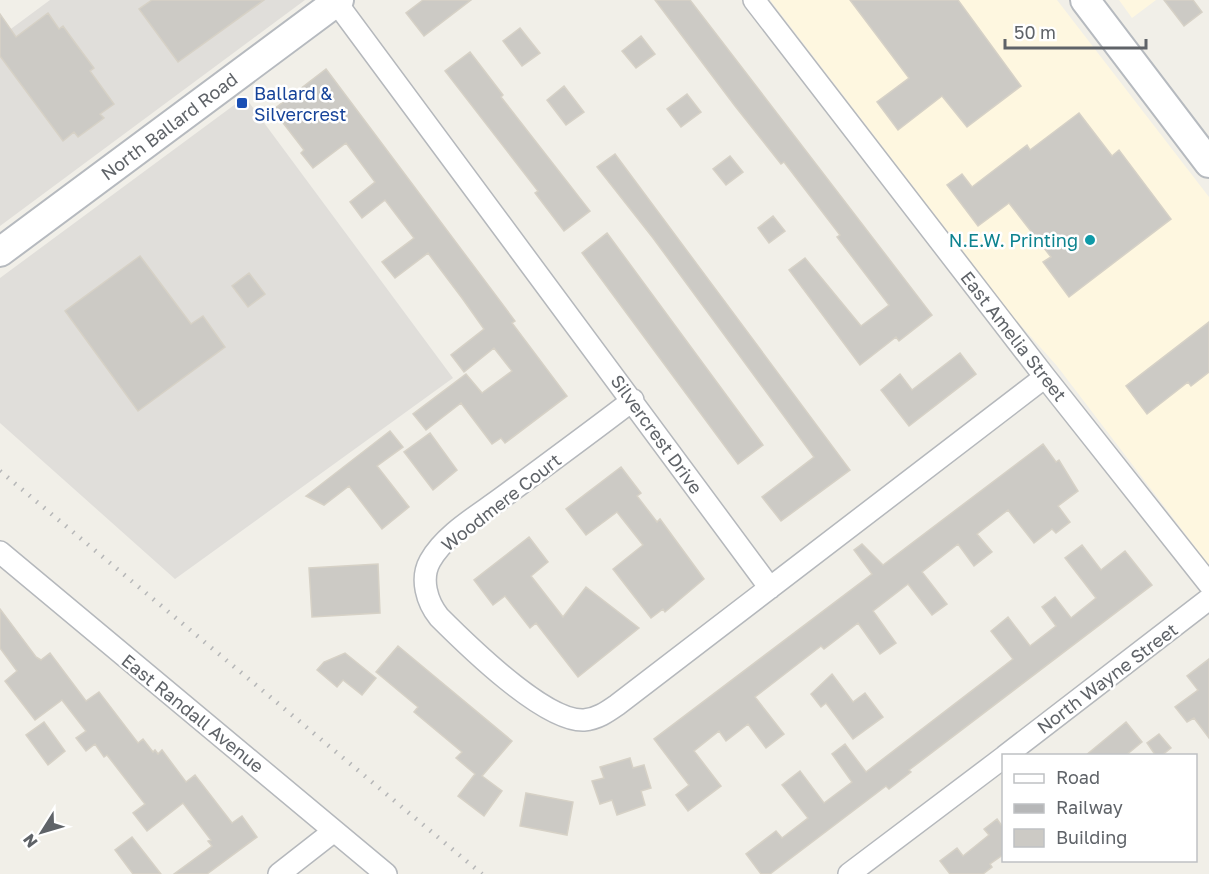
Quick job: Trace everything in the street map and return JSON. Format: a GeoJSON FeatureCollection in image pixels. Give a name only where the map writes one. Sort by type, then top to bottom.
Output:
{"type":"FeatureCollection","features":[{"type":"Feature","properties":{"kind":"main road"},"geometry":{"type":"LineString","coordinates":[[1085,0],[1209,163]]}},
{"type":"Feature","properties":{"kind":"main road","name":"North Ballard Road"},"geometry":{"type":"LineString","coordinates":[[0,252],[337,1]]}},
{"type":"Feature","properties":{"kind":"street","name":"East Amelia Street"},"geometry":{"type":"LineString","coordinates":[[754,0],[1045,377],[1209,584]]}},
{"type":"Feature","properties":{"kind":"street","name":"Silvercrest Drive"},"geometry":{"type":"LineString","coordinates":[[337,1],[770,588]]}},
{"type":"Feature","properties":{"kind":"street"},"geometry":{"type":"LineString","coordinates":[[770,588],[1045,377]]}},
{"type":"Feature","properties":{"kind":"street","name":"Woodmere Court"},"geometry":{"type":"LineString","coordinates":[[633,400],[459,530],[439,550],[426,572],[426,591],[432,607],[457,635],[527,694],[567,718],[584,720],[600,716],[617,705],[770,588]]}},
{"type":"Feature","properties":{"kind":"street","name":"East Randall Avenue"},"geometry":{"type":"LineString","coordinates":[[0,552],[386,874]]}},
{"type":"Feature","properties":{"kind":"street","name":"North Wayne Street"},"geometry":{"type":"LineString","coordinates":[[1007,754],[1209,599]]}},
{"type":"Feature","properties":{"kind":"street","name":"North Wayne Street"},"geometry":{"type":"LineString","coordinates":[[849,874],[1002,758]]}},
{"type":"Feature","properties":{"kind":"street"},"geometry":{"type":"LineString","coordinates":[[279,874],[334,831]]}},
{"type":"Feature","properties":{"kind":"shaded area"},"geometry":{"type":"Polygon","coordinates":[[[50,0],[305,0],[0,226],[0,37],[50,0]]]}},
{"type":"Feature","properties":{"kind":"shaded area"},"geometry":{"type":"Polygon","coordinates":[[[770,0],[1057,0],[1209,197],[1209,565],[1057,366],[1015,319],[770,0]]]}},
{"type":"Feature","properties":{"kind":"shaded area"},"geometry":{"type":"Polygon","coordinates":[[[1119,0],[1156,0],[1132,18],[1119,0]]]}},
{"type":"Feature","properties":{"kind":"shaded area"},"geometry":{"type":"Polygon","coordinates":[[[245,97],[453,378],[175,579],[0,423],[0,278],[245,97]]]}},
{"type":"Feature","properties":{"kind":"building"},"geometry":{"type":"Polygon","coordinates":[[[152,0],[264,0],[178,62],[139,9],[152,0]]]}},
{"type":"Feature","properties":{"kind":"building"},"geometry":{"type":"Polygon","coordinates":[[[423,0],[471,0],[424,36],[406,13],[423,0]]]}},
{"type":"Feature","properties":{"kind":"building"},"geometry":{"type":"Polygon","coordinates":[[[655,0],[690,0],[932,315],[899,341],[896,337],[860,365],[789,270],[805,258],[861,326],[889,305],[837,237],[840,235],[784,162],[781,164],[655,0]]]}},
{"type":"Feature","properties":{"kind":"building"},"geometry":{"type":"Polygon","coordinates":[[[850,0],[958,0],[1021,86],[967,127],[942,96],[898,130],[877,102],[909,78],[850,0]]]}},
{"type":"Feature","properties":{"kind":"building"},"geometry":{"type":"Polygon","coordinates":[[[1164,0],[1193,0],[1202,12],[1184,26],[1164,0]]]}},
{"type":"Feature","properties":{"kind":"building"},"geometry":{"type":"Polygon","coordinates":[[[48,13],[59,29],[63,26],[94,68],[90,71],[114,104],[100,114],[104,118],[78,137],[74,132],[63,141],[0,56],[0,14],[16,37],[48,13]]]}},
{"type":"Feature","properties":{"kind":"building"},"geometry":{"type":"Polygon","coordinates":[[[520,28],[540,53],[522,66],[503,41],[520,28]]]}},
{"type":"Feature","properties":{"kind":"building"},"geometry":{"type":"Polygon","coordinates":[[[641,36],[655,54],[636,68],[622,51],[641,36]]]}},
{"type":"Feature","properties":{"kind":"building"},"geometry":{"type":"Polygon","coordinates":[[[470,52],[503,95],[501,97],[590,211],[564,231],[535,193],[538,191],[445,71],[470,52]]]}},
{"type":"Feature","properties":{"kind":"building"},"geometry":{"type":"Polygon","coordinates":[[[326,69],[515,321],[512,323],[567,396],[505,443],[501,438],[492,444],[461,403],[426,430],[413,414],[466,374],[482,393],[512,371],[494,348],[464,372],[451,355],[484,329],[462,298],[428,253],[395,278],[382,262],[414,238],[385,200],[362,218],[350,202],[375,182],[346,143],[313,168],[301,153],[304,150],[273,110],[326,69]]]}},
{"type":"Feature","properties":{"kind":"building"},"geometry":{"type":"Polygon","coordinates":[[[564,86],[584,112],[566,125],[547,100],[564,86]]]}},
{"type":"Feature","properties":{"kind":"building"},"geometry":{"type":"Polygon","coordinates":[[[687,94],[701,112],[681,127],[667,109],[687,94]]]}},
{"type":"Feature","properties":{"kind":"building"},"geometry":{"type":"Polygon","coordinates":[[[1079,113],[1112,156],[1119,150],[1171,219],[1069,297],[1043,262],[1051,257],[1009,203],[978,226],[947,185],[962,174],[972,187],[1027,145],[1030,150],[1079,113]]]}},
{"type":"Feature","properties":{"kind":"building"},"geometry":{"type":"Polygon","coordinates":[[[615,154],[850,470],[781,521],[762,497],[814,457],[653,238],[597,167],[615,154]]]}},
{"type":"Feature","properties":{"kind":"building"},"geometry":{"type":"Polygon","coordinates":[[[730,156],[743,172],[726,185],[713,169],[730,156]]]}},
{"type":"Feature","properties":{"kind":"building"},"geometry":{"type":"Polygon","coordinates":[[[773,216],[785,231],[769,243],[758,228],[773,216]]]}},
{"type":"Feature","properties":{"kind":"building"},"geometry":{"type":"Polygon","coordinates":[[[607,233],[763,445],[738,464],[582,253],[607,233]]]}},
{"type":"Feature","properties":{"kind":"building"},"geometry":{"type":"Polygon","coordinates":[[[140,256],[191,324],[203,316],[225,347],[138,411],[65,311],[140,256]]]}},
{"type":"Feature","properties":{"kind":"building"},"geometry":{"type":"Polygon","coordinates":[[[249,273],[265,294],[248,307],[232,286],[249,273]]]}},
{"type":"Feature","properties":{"kind":"building"},"geometry":{"type":"Polygon","coordinates":[[[1209,322],[1209,372],[1191,386],[1188,382],[1147,414],[1126,386],[1209,322]]]}},
{"type":"Feature","properties":{"kind":"building"},"geometry":{"type":"Polygon","coordinates":[[[960,353],[976,374],[909,426],[881,390],[900,374],[912,390],[960,353]]]}},
{"type":"Feature","properties":{"kind":"building"},"geometry":{"type":"Polygon","coordinates":[[[390,431],[403,447],[377,466],[409,507],[382,529],[349,486],[324,505],[306,496],[390,431]]]}},
{"type":"Feature","properties":{"kind":"building"},"geometry":{"type":"Polygon","coordinates":[[[430,433],[457,470],[433,490],[404,452],[430,433]]]}},
{"type":"Feature","properties":{"kind":"building"},"geometry":{"type":"Polygon","coordinates":[[[1043,444],[1056,462],[1059,460],[1078,491],[1058,506],[1070,522],[1056,533],[1052,529],[1034,543],[1008,510],[977,534],[992,552],[974,566],[958,544],[922,572],[947,604],[932,615],[908,584],[873,611],[896,643],[880,654],[858,623],[824,649],[821,646],[755,697],[784,734],[766,748],[748,724],[726,741],[719,731],[694,751],[721,786],[688,811],[676,795],[689,785],[654,739],[872,574],[854,550],[862,544],[883,565],[1043,444]]]}},
{"type":"Feature","properties":{"kind":"building"},"geometry":{"type":"Polygon","coordinates":[[[621,467],[641,493],[637,496],[657,522],[660,519],[704,579],[665,612],[663,609],[651,618],[613,569],[643,545],[617,512],[586,535],[566,509],[621,467]]]}},
{"type":"Feature","properties":{"kind":"building"},"geometry":{"type":"Polygon","coordinates":[[[529,537],[548,562],[531,576],[563,617],[586,587],[639,628],[578,677],[536,623],[530,628],[505,596],[493,605],[474,580],[529,537]]]}},
{"type":"Feature","properties":{"kind":"building"},"geometry":{"type":"Polygon","coordinates":[[[1082,545],[1101,570],[1125,551],[1152,585],[909,770],[911,772],[889,789],[886,786],[770,874],[761,874],[746,854],[776,831],[782,838],[808,818],[782,785],[800,771],[824,803],[852,782],[832,754],[845,744],[866,772],[1013,659],[991,631],[1008,617],[1030,646],[1056,626],[1042,607],[1055,597],[1071,618],[1096,598],[1065,558],[1082,545]]]}},
{"type":"Feature","properties":{"kind":"building"},"geometry":{"type":"Polygon","coordinates":[[[378,564],[380,613],[312,617],[309,568],[378,564]]]}},
{"type":"Feature","properties":{"kind":"building"},"geometry":{"type":"Polygon","coordinates":[[[0,609],[36,657],[41,660],[50,653],[86,701],[99,692],[138,743],[143,739],[153,752],[155,750],[158,754],[162,750],[186,782],[195,775],[232,823],[242,816],[257,837],[207,874],[174,874],[212,846],[208,841],[211,840],[183,803],[147,831],[133,813],[145,804],[107,755],[104,757],[95,744],[86,751],[76,738],[86,731],[62,700],[35,720],[5,681],[17,671],[0,648],[0,609]]]}},
{"type":"Feature","properties":{"kind":"building"},"geometry":{"type":"Polygon","coordinates":[[[398,646],[512,741],[482,776],[502,791],[484,816],[458,796],[475,774],[456,758],[462,752],[414,712],[418,707],[376,672],[398,646]]]}},
{"type":"Feature","properties":{"kind":"building"},"geometry":{"type":"Polygon","coordinates":[[[345,653],[376,678],[362,695],[343,680],[337,687],[317,670],[324,662],[345,653]]]}},
{"type":"Feature","properties":{"kind":"building"},"geometry":{"type":"Polygon","coordinates":[[[1209,659],[1209,738],[1194,718],[1187,722],[1175,707],[1198,690],[1187,676],[1209,659]]]}},
{"type":"Feature","properties":{"kind":"building"},"geometry":{"type":"Polygon","coordinates":[[[832,674],[853,702],[865,693],[883,717],[853,739],[826,703],[821,707],[811,694],[832,674]]]}},
{"type":"Feature","properties":{"kind":"building"},"geometry":{"type":"Polygon","coordinates":[[[44,722],[65,751],[48,765],[26,735],[44,722]]]}},
{"type":"Feature","properties":{"kind":"building"},"geometry":{"type":"Polygon","coordinates":[[[1126,722],[1142,742],[1127,754],[1087,754],[1126,722]]]}},
{"type":"Feature","properties":{"kind":"building"},"geometry":{"type":"Polygon","coordinates":[[[1159,734],[1171,748],[1164,754],[1155,754],[1147,743],[1159,734]]]}},
{"type":"Feature","properties":{"kind":"building"},"geometry":{"type":"Polygon","coordinates":[[[630,758],[633,768],[644,765],[651,788],[641,791],[645,805],[617,815],[612,800],[600,804],[592,781],[604,778],[600,767],[630,758]]]}},
{"type":"Feature","properties":{"kind":"building"},"geometry":{"type":"Polygon","coordinates":[[[526,793],[573,802],[567,835],[520,826],[526,793]]]}},
{"type":"Feature","properties":{"kind":"building"},"geometry":{"type":"Polygon","coordinates":[[[997,819],[1002,826],[1002,855],[990,864],[992,867],[983,874],[950,874],[940,861],[957,848],[963,856],[989,835],[984,829],[997,819]]]}},
{"type":"Feature","properties":{"kind":"building"},"geometry":{"type":"Polygon","coordinates":[[[132,837],[161,874],[133,874],[115,850],[132,837]]]}},
{"type":"Feature","properties":{"kind":"railway"},"geometry":{"type":"LineString","coordinates":[[0,471],[482,874]]}},
{"type":"Feature","properties":{"kind":"place","name":"Ballard & Silvercrest"},"geometry":{"type":"Point","coordinates":[242,103]}},
{"type":"Feature","properties":{"kind":"place","name":"N.E.W. Printing"},"geometry":{"type":"Point","coordinates":[1090,240]}}]}
